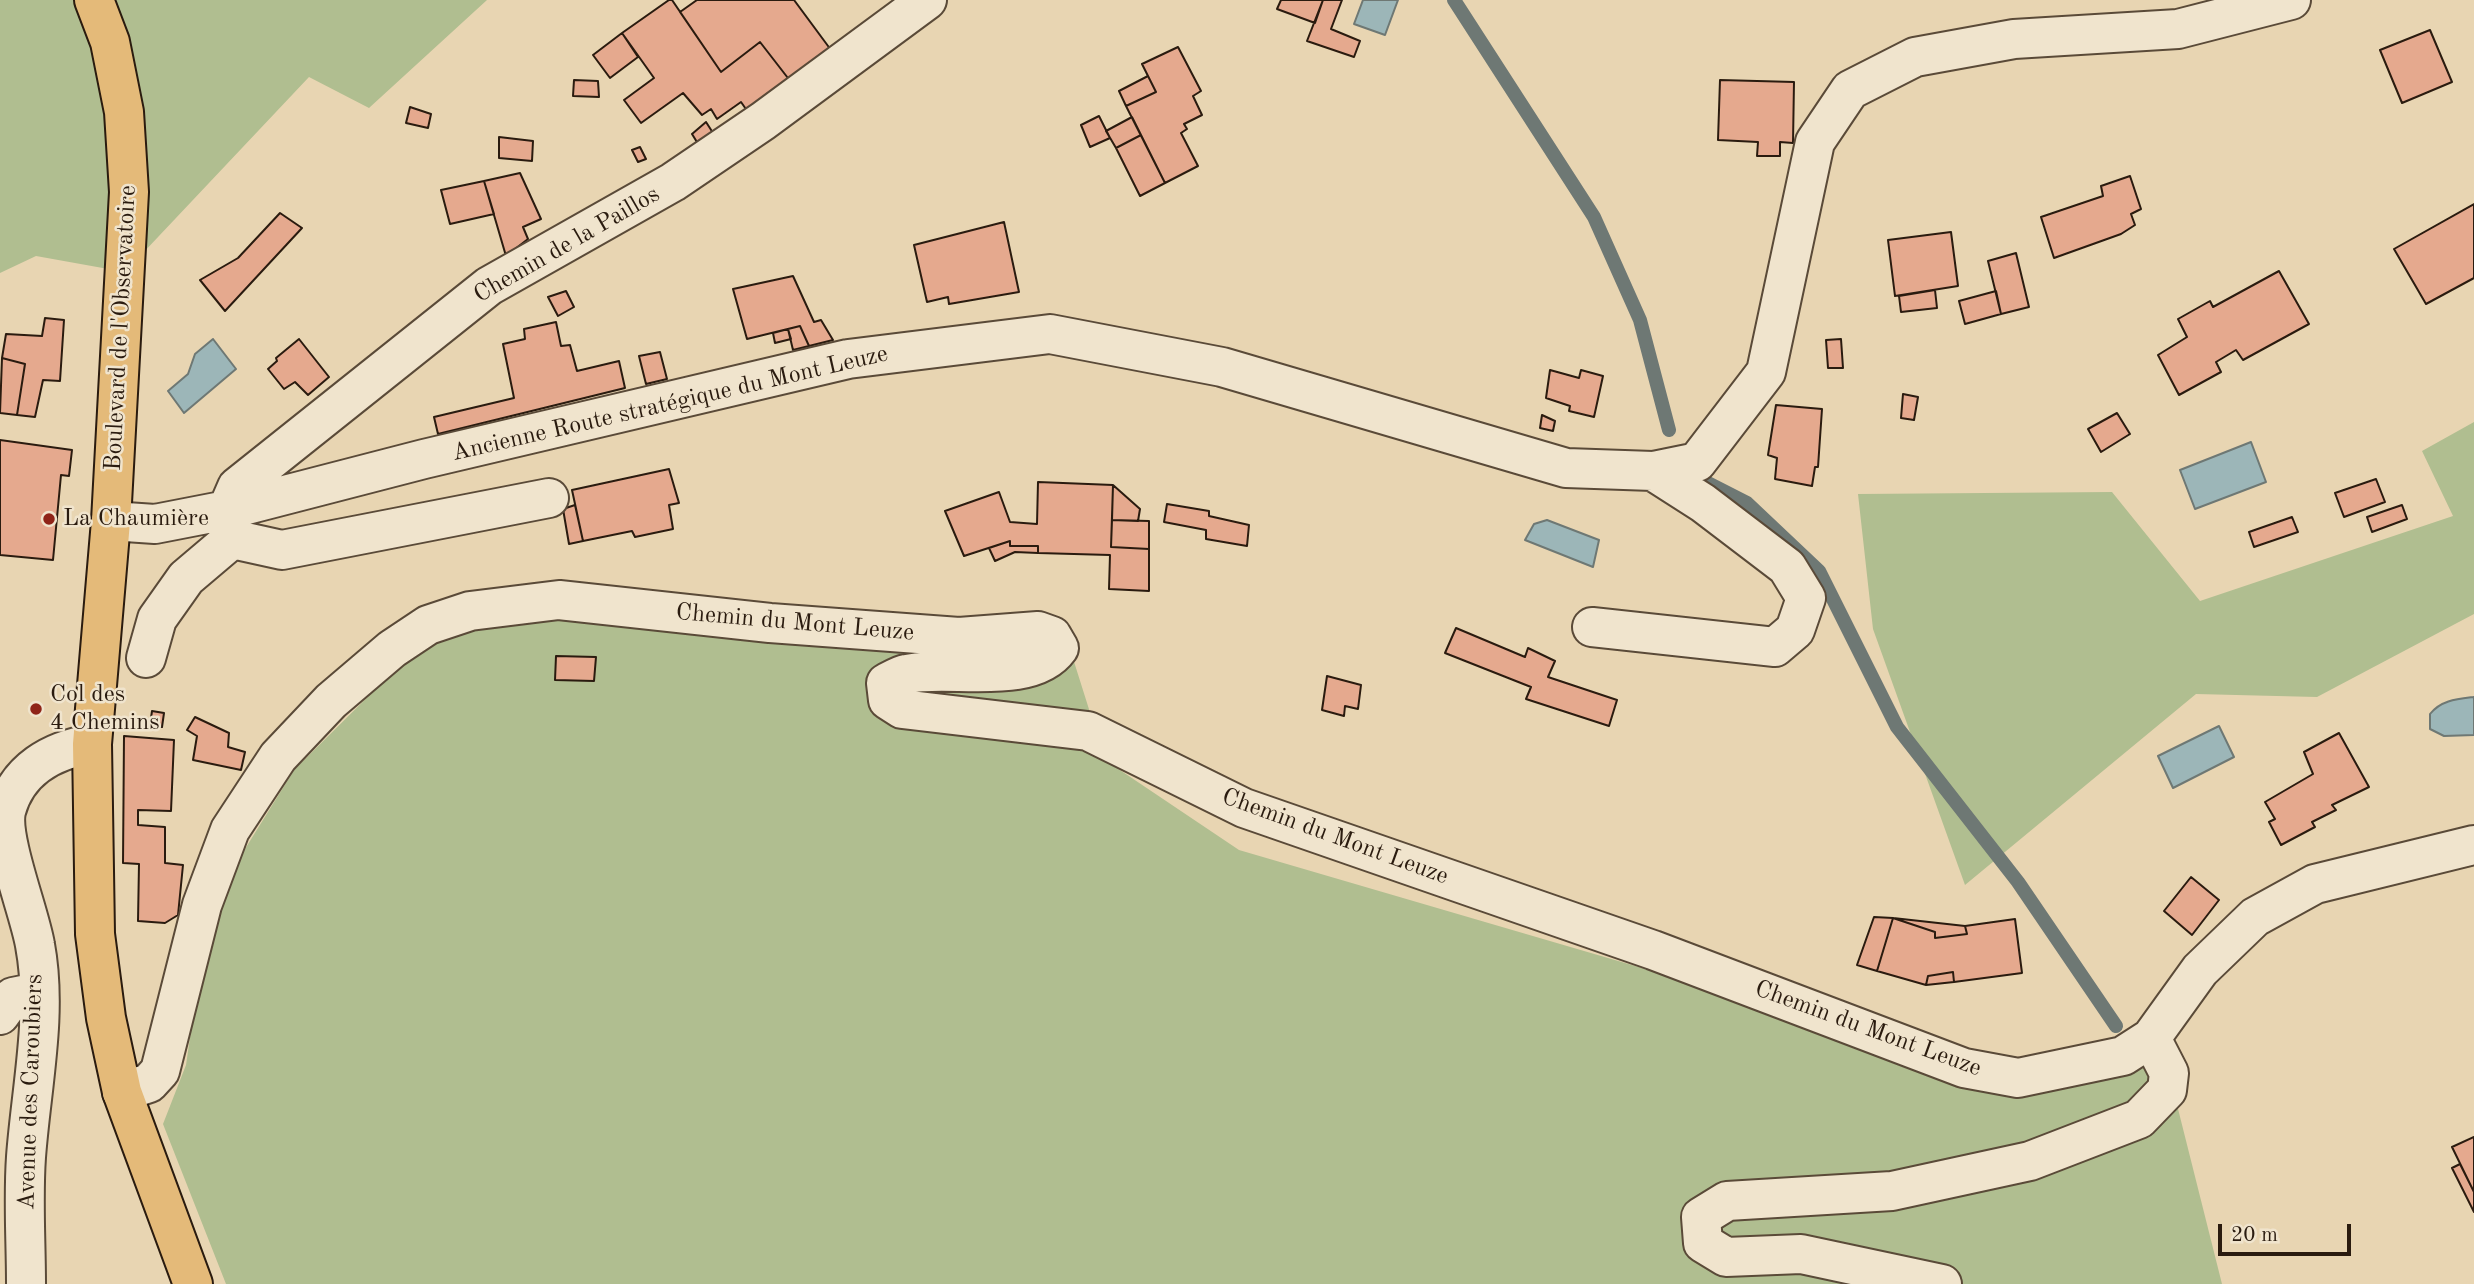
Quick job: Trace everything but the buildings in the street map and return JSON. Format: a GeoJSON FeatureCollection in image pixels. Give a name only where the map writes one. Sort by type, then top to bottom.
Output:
{"type":"FeatureCollection","features":[{"type":"Feature","properties":{"kind":"main road","name":"Boulevard de l'Observatoire"},"geometry":{"type":"LineString","coordinates":[[94,0],[110,42],[124,112],[129,192],[111,521],[92,744],[95,934],[106,1018],[122,1092],[193,1284]]}},
{"type":"Feature","properties":{"kind":"street","name":"Chemin de la Paillos"},"geometry":{"type":"LineString","coordinates":[[229,525],[237,486],[489,286],[674,182],[764,121],[927,0]]}},
{"type":"Feature","properties":{"kind":"street","name":"Ancienne Route stratégique du Mont Leuze"},"geometry":{"type":"LineString","coordinates":[[111,521],[229,525],[424,459],[848,359],[1050,334],[1222,368],[1566,468],[1653,471],[1698,462],[1766,372],[1815,142],[1850,90],[1915,57],[2014,39],[2178,29],[2291,0]]}},
{"type":"Feature","properties":{"kind":"street"},"geometry":{"type":"LineString","coordinates":[[1592,627],[1775,647],[1796,630],[1806,598],[1787,567],[1703,503],[1653,471]]}},
{"type":"Feature","properties":{"kind":"street"},"geometry":{"type":"LineString","coordinates":[[146,658],[157,619],[229,525],[282,550],[549,498]]}},
{"type":"Feature","properties":{"kind":"street","name":"Chemin du Mont Leuze"},"geometry":{"type":"LineString","coordinates":[[122,1092],[149,1083],[160,1071],[202,905],[230,830],[278,757],[331,701],[392,649],[428,625],[470,611],[559,600],[770,624],[959,637],[1038,631],[1052,636],[1059,648],[1052,658],[1030,669],[905,674],[886,683],[888,700],[902,709],[1088,731],[1244,808],[1653,950],[1964,1068],[2018,1078],[2123,1056],[2151,1038]]}},
{"type":"Feature","properties":{"kind":"street","name":"Avenue des Caroubiers"},"geometry":{"type":"LineString","coordinates":[[26,1284],[26,1159],[37,1042],[36,947],[2,815],[12,792],[34,766],[61,751],[92,744]]}},
{"type":"Feature","properties":{"kind":"street"},"geometry":{"type":"LineString","coordinates":[[1942,1284],[1801,1254],[1726,1257],[1703,1243],[1701,1217],[1727,1201],[1892,1191],[2030,1161],[2138,1119],[2168,1090],[2169,1073],[2151,1038],[2200,970],[2255,917],[2315,884],[2474,845]]}},
{"type":"Feature","properties":{"kind":"street"},"geometry":{"type":"LineString","coordinates":[[0,1015],[13,997],[38,992]]}},
{"type":"Feature","properties":{"kind":"green space"},"geometry":{"type":"Polygon","coordinates":[[[0,0],[487,0],[369,108],[309,77],[125,272],[36,256],[0,273],[0,0]]]}},
{"type":"Feature","properties":{"kind":"green space"},"geometry":{"type":"Polygon","coordinates":[[[2474,422],[2474,614],[2317,697],[2196,694],[1965,885],[1873,629],[1858,494],[2112,492],[2200,601],[2453,516],[2422,451],[2474,422]]]}},
{"type":"Feature","properties":{"kind":"green space"},"geometry":{"type":"Polygon","coordinates":[[[543,614],[1070,649],[1105,760],[1239,850],[2018,1078],[2123,1056],[2169,1073],[2222,1284],[226,1284],[163,1124],[186,1065],[209,907],[294,770],[419,646],[472,620],[543,614]]]}},
{"type":"Feature","properties":{"kind":"water"},"geometry":{"type":"Polygon","coordinates":[[[1363,0],[1398,0],[1385,35],[1354,24],[1363,0]]]}},
{"type":"Feature","properties":{"kind":"water"},"geometry":{"type":"Polygon","coordinates":[[[213,339],[236,369],[184,413],[168,391],[188,374],[195,354],[213,339]]]}},
{"type":"Feature","properties":{"kind":"water"},"geometry":{"type":"Polygon","coordinates":[[[2251,442],[2266,482],[2195,509],[2180,470],[2251,442]]]}},
{"type":"Feature","properties":{"kind":"water"},"geometry":{"type":"Polygon","coordinates":[[[1547,520],[1599,540],[1593,567],[1525,540],[1534,524],[1547,520]]]}},
{"type":"Feature","properties":{"kind":"water"},"geometry":{"type":"Polygon","coordinates":[[[2474,697],[2474,735],[2444,736],[2430,729],[2430,714],[2434,709],[2450,701],[2474,697]]]}},
{"type":"Feature","properties":{"kind":"water"},"geometry":{"type":"Polygon","coordinates":[[[2219,726],[2234,757],[2173,788],[2158,756],[2219,726]]]}},
{"type":"Feature","properties":{"kind":"waterway"},"geometry":{"type":"LineString","coordinates":[[1454,0],[1594,217],[1640,320],[1669,430]]}},
{"type":"Feature","properties":{"kind":"waterway"},"geometry":{"type":"LineString","coordinates":[[1696,477],[1747,503],[1819,571],[1897,727],[2018,882],[2116,1026]]}},
{"type":"Feature","properties":{"kind":"place","name":"La Chaumière"},"geometry":{"type":"Point","coordinates":[49,519]}},
{"type":"Feature","properties":{"kind":"place","name":"Col des 4 Chemins"},"geometry":{"type":"Point","coordinates":[36,709]}}]}
